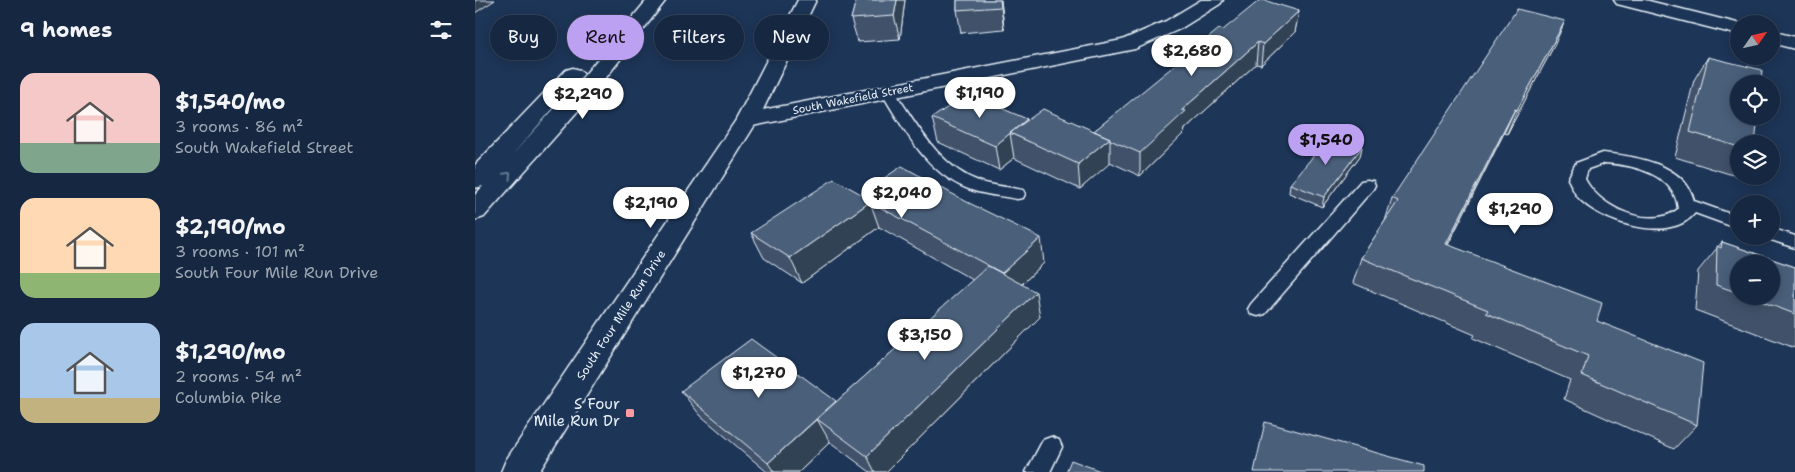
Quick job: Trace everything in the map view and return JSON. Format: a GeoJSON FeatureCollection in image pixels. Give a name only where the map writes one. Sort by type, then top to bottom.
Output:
{"type":"FeatureCollection","features":[{"type":"Feature","properties":{"kind":"street"},"geometry":{"type":"LineString","coordinates":[[475,180],[564,85],[635,0]]}},
{"type":"Feature","properties":{"kind":"street"},"geometry":{"type":"LineString","coordinates":[[475,210],[590,84],[657,0]]}},
{"type":"Feature","properties":{"kind":"street","name":"South Four Mile Run Drive"},"geometry":{"type":"LineString","coordinates":[[519,472],[747,120],[807,0]]}},
{"type":"Feature","properties":{"kind":"street","name":"South Wakefield Street"},"geometry":{"type":"LineString","coordinates":[[747,120],[1128,45],[1173,26],[1213,0]]}},
{"type":"Feature","properties":{"kind":"street"},"geometry":{"type":"LineString","coordinates":[[1623,0],[1730,27]]}},
{"type":"Feature","properties":{"kind":"street"},"geometry":{"type":"LineString","coordinates":[[1780,39],[1795,42]]}},
{"type":"Feature","properties":{"kind":"lane"},"geometry":{"type":"LineString","coordinates":[[888,92],[914,134],[935,160],[972,184],[1017,194]]}},
{"type":"Feature","properties":{"kind":"lane"},"geometry":{"type":"LineString","coordinates":[[1603,158],[1638,163],[1656,170],[1672,180],[1683,191],[1688,205],[1687,212],[1680,219],[1667,223],[1651,224],[1632,220],[1614,214],[1597,205],[1585,195],[1578,185],[1576,175],[1579,167],[1589,161],[1603,158]]}},
{"type":"Feature","properties":{"kind":"lane"},"geometry":{"type":"LineString","coordinates":[[1258,309],[1367,185]]}},
{"type":"Feature","properties":{"kind":"lane"},"geometry":{"type":"LineString","coordinates":[[1688,205],[1730,220]]}},
{"type":"Feature","properties":{"kind":"lane"},"geometry":{"type":"LineString","coordinates":[[1780,237],[1795,242]]}},
{"type":"Feature","properties":{"kind":"lane"},"geometry":{"type":"LineString","coordinates":[[1038,472],[1051,448]]}},
{"type":"Feature","properties":{"kind":"building"},"geometry":{"type":"Polygon","coordinates":[[[856,0],[897,0],[894,16],[851,19],[856,0]]]}},
{"type":"Feature","properties":{"kind":"building"},"geometry":{"type":"Polygon","coordinates":[[[957,0],[1000,0],[1001,7],[957,10],[957,0]]]}},
{"type":"Feature","properties":{"kind":"building"},"geometry":{"type":"Polygon","coordinates":[[[1260,0],[1299,11],[1263,44],[1258,42],[1182,110],[1186,111],[1140,153],[1094,131],[1219,29],[1223,30],[1260,0]]]}},
{"type":"Feature","properties":{"kind":"building"},"geometry":{"type":"Polygon","coordinates":[[[1517,9],[1565,21],[1517,110],[1515,109],[1446,244],[1602,303],[1597,321],[1703,363],[1697,425],[1582,375],[1588,356],[1486,313],[1488,310],[1361,258],[1398,201],[1392,198],[1517,9]]]}},
{"type":"Feature","properties":{"kind":"building"},"geometry":{"type":"Polygon","coordinates":[[[1708,57],[1730,62],[1730,65],[1741,65],[1762,70],[1762,75],[1730,75],[1730,125],[1757,125],[1756,135],[1730,135],[1730,144],[1690,132],[1708,57]]]}},
{"type":"Feature","properties":{"kind":"building"},"geometry":{"type":"Polygon","coordinates":[[[967,94],[1027,119],[995,146],[932,118],[967,94]]]}},
{"type":"Feature","properties":{"kind":"building"},"geometry":{"type":"Polygon","coordinates":[[[1043,109],[1110,138],[1078,164],[1010,133],[1043,109]]]}},
{"type":"Feature","properties":{"kind":"building"},"geometry":{"type":"Polygon","coordinates":[[[1330,136],[1362,147],[1324,197],[1290,184],[1330,136]]]}},
{"type":"Feature","properties":{"kind":"building"},"geometry":{"type":"Polygon","coordinates":[[[902,166],[967,202],[1041,238],[1002,273],[870,202],[790,258],[751,233],[834,179],[861,194],[902,166]]]}},
{"type":"Feature","properties":{"kind":"building"},"geometry":{"type":"Polygon","coordinates":[[[1722,242],[1760,255],[1730,255],[1730,290],[1716,285],[1717,246],[1721,248],[1722,242]]]}},
{"type":"Feature","properties":{"kind":"building"},"geometry":{"type":"Polygon","coordinates":[[[1780,262],[1795,267],[1795,314],[1771,305],[1780,305],[1780,262]]]}},
{"type":"Feature","properties":{"kind":"building"},"geometry":{"type":"Polygon","coordinates":[[[988,266],[1036,292],[867,456],[817,419],[988,266]]]}},
{"type":"Feature","properties":{"kind":"building"},"geometry":{"type":"Polygon","coordinates":[[[751,339],[836,401],[768,463],[681,391],[751,339]]]}},
{"type":"Feature","properties":{"kind":"building"},"geometry":{"type":"Polygon","coordinates":[[[1265,422],[1424,466],[1424,472],[1254,472],[1265,422]]]}},
{"type":"Feature","properties":{"kind":"building"},"geometry":{"type":"Polygon","coordinates":[[[1071,460],[1103,472],[1066,472],[1071,460]]]}},
{"type":"Feature","properties":{"kind":"place","name":"S Four Mile Run Dr"},"geometry":{"type":"Point","coordinates":[630,413]}}]}
